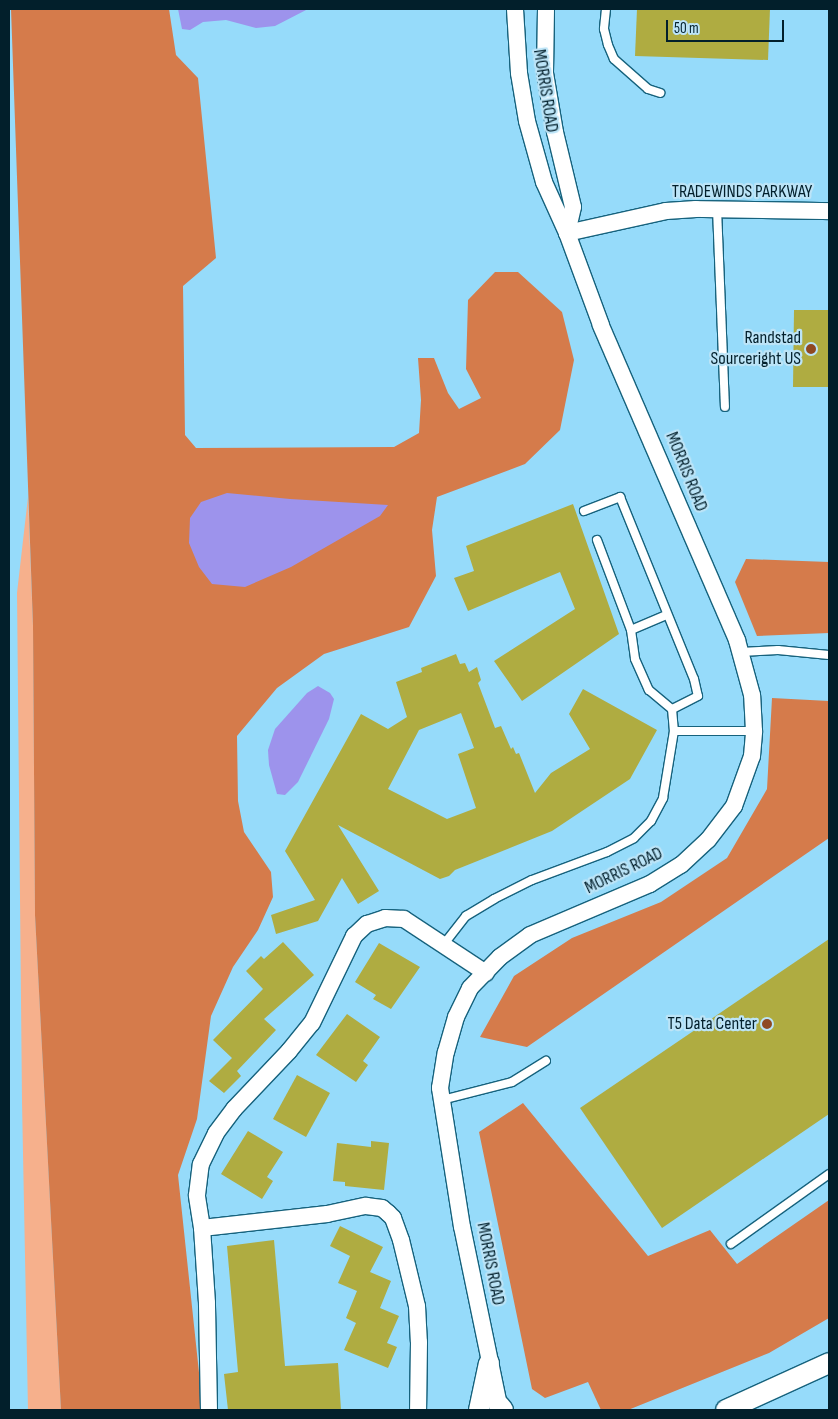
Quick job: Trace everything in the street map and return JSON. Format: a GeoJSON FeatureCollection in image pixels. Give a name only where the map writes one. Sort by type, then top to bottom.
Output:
{"type":"FeatureCollection","features":[{"type":"Feature","properties":{"kind":"street","name":"MORRIS ROAD"},"geometry":{"type":"LineString","coordinates":[[501,1408],[489,1363],[462,1227],[440,1088],[446,1052],[456,1017],[470,988],[500,957],[530,935],[650,884],[681,865],[708,840],[734,806],[752,756],[754,731],[752,695],[741,652],[601,325],[567,233],[544,182],[527,121],[519,73],[515,9]]}},
{"type":"Feature","properties":{"kind":"street","name":"MORRIS ROAD"},"geometry":{"type":"LineString","coordinates":[[546,9],[546,73],[555,132],[573,207],[567,233]]}},
{"type":"Feature","properties":{"kind":"street","name":"TRADEWINDS PARKWAY"},"geometry":{"type":"LineString","coordinates":[[567,233],[666,211],[717,209],[829,211]]}},
{"type":"Feature","properties":{"kind":"street"},"geometry":{"type":"LineString","coordinates":[[209,1410],[207,1303],[202,1228],[197,1195],[202,1164],[216,1133],[234,1109],[289,1051],[312,1023],[354,936],[367,924],[385,918],[404,919],[486,973]]}},
{"type":"Feature","properties":{"kind":"street"},"geometry":{"type":"LineString","coordinates":[[202,1228],[320,1215],[366,1206],[382,1208],[388,1213],[393,1218],[401,1240],[417,1306],[419,1342],[418,1410]]}},
{"type":"Feature","properties":{"kind":"street"},"geometry":{"type":"LineString","coordinates":[[479,1410],[489,1363]]}},
{"type":"Feature","properties":{"kind":"street"},"geometry":{"type":"LineString","coordinates":[[726,1410],[829,1363]]}},
{"type":"Feature","properties":{"kind":"lane"},"geometry":{"type":"LineString","coordinates":[[606,9],[604,29],[614,59],[648,89],[660,93]]}},
{"type":"Feature","properties":{"kind":"lane"},"geometry":{"type":"LineString","coordinates":[[717,209],[724,407]]}},
{"type":"Feature","properties":{"kind":"lane"},"geometry":{"type":"LineString","coordinates":[[584,510],[620,496],[694,679],[698,696],[672,709]]}},
{"type":"Feature","properties":{"kind":"lane"},"geometry":{"type":"LineString","coordinates":[[444,944],[466,916],[494,898],[532,880],[607,852],[634,838],[651,821],[663,798],[674,731],[672,709],[649,690],[635,659],[631,630],[597,540]]}},
{"type":"Feature","properties":{"kind":"lane"},"geometry":{"type":"LineString","coordinates":[[631,630],[667,615]]}},
{"type":"Feature","properties":{"kind":"lane"},"geometry":{"type":"LineString","coordinates":[[741,652],[778,650],[829,655]]}},
{"type":"Feature","properties":{"kind":"lane"},"geometry":{"type":"LineString","coordinates":[[674,731],[754,731]]}},
{"type":"Feature","properties":{"kind":"lane"},"geometry":{"type":"LineString","coordinates":[[442,1100],[512,1082],[546,1061]]}},
{"type":"Feature","properties":{"kind":"lane"},"geometry":{"type":"LineString","coordinates":[[731,1244],[829,1174]]}},
{"type":"Feature","properties":{"kind":"shaded area"},"geometry":{"type":"Polygon","coordinates":[[[11,9],[169,9],[176,55],[198,78],[216,258],[183,286],[185,435],[196,448],[394,447],[419,433],[421,400],[418,358],[434,358],[448,393],[459,409],[481,398],[466,369],[468,300],[495,272],[518,272],[562,312],[574,360],[560,430],[525,464],[437,497],[432,530],[436,576],[409,627],[324,654],[277,688],[237,736],[238,801],[244,832],[271,872],[273,897],[258,930],[233,967],[211,1016],[197,1119],[178,1175],[203,1410],[61,1410],[35,915],[33,626],[11,9]]]}},
{"type":"Feature","properties":{"kind":"shaded area"},"geometry":{"type":"Polygon","coordinates":[[[178,9],[308,9],[275,26],[256,28],[226,20],[203,22],[190,30],[182,29],[178,9]]]}},
{"type":"Feature","properties":{"kind":"shaded area"},"geometry":{"type":"Polygon","coordinates":[[[227,493],[388,505],[380,516],[291,567],[245,587],[212,584],[199,567],[189,543],[190,518],[201,502],[227,493]]]}},
{"type":"Feature","properties":{"kind":"shaded area"},"geometry":{"type":"Polygon","coordinates":[[[28,497],[33,626],[35,915],[61,1410],[28,1410],[22,1102],[17,593],[28,497]]]}},
{"type":"Feature","properties":{"kind":"shaded area"},"geometry":{"type":"Polygon","coordinates":[[[746,559],[829,562],[829,633],[757,636],[735,582],[746,559]]]}},
{"type":"Feature","properties":{"kind":"shaded area"},"geometry":{"type":"Polygon","coordinates":[[[318,686],[330,693],[334,699],[329,719],[298,782],[285,795],[277,794],[269,765],[268,750],[275,729],[307,693],[318,686]]]}},
{"type":"Feature","properties":{"kind":"shaded area"},"geometry":{"type":"Polygon","coordinates":[[[772,698],[829,701],[829,838],[527,1047],[480,1037],[514,976],[572,938],[661,902],[727,858],[767,789],[772,698]]]}},
{"type":"Feature","properties":{"kind":"shaded area"},"geometry":{"type":"Polygon","coordinates":[[[523,1103],[648,1256],[710,1230],[737,1264],[829,1200],[829,1318],[769,1353],[628,1410],[601,1410],[588,1382],[545,1398],[532,1389],[479,1132],[523,1103]]]}},
{"type":"Feature","properties":{"kind":"building"},"geometry":{"type":"Polygon","coordinates":[[[637,9],[770,9],[768,60],[635,56],[637,9]]]}},
{"type":"Feature","properties":{"kind":"building","name":"Randstad Sourceright US"},"geometry":{"type":"Polygon","coordinates":[[[794,310],[829,310],[829,387],[793,387],[794,310]]]}},
{"type":"Feature","properties":{"kind":"building"},"geometry":{"type":"Polygon","coordinates":[[[573,504],[619,634],[522,701],[494,661],[575,609],[560,572],[468,611],[454,578],[474,571],[466,546],[573,504]]]}},
{"type":"Feature","properties":{"kind":"building"},"geometry":{"type":"Polygon","coordinates":[[[456,654],[460,664],[465,663],[469,672],[477,667],[481,680],[478,683],[495,728],[501,726],[511,749],[513,747],[516,754],[519,753],[535,793],[551,773],[590,749],[569,714],[583,689],[657,730],[630,779],[552,831],[455,870],[449,876],[440,879],[338,825],[379,891],[358,904],[342,878],[318,921],[276,934],[271,915],[315,900],[285,851],[361,714],[388,729],[407,717],[396,682],[422,672],[421,668],[456,654]],[[461,713],[419,730],[388,789],[447,819],[476,808],[458,754],[474,748],[461,713]]]}},
{"type":"Feature","properties":{"kind":"building","name":"T5 Data Center"},"geometry":{"type":"Polygon","coordinates":[[[829,939],[829,1114],[662,1228],[580,1108],[829,939]]]}},
{"type":"Feature","properties":{"kind":"building"},"geometry":{"type":"Polygon","coordinates":[[[283,942],[314,975],[264,1019],[276,1030],[237,1071],[241,1076],[224,1093],[209,1081],[232,1058],[213,1040],[263,989],[246,971],[261,956],[264,959],[283,942]]]}},
{"type":"Feature","properties":{"kind":"building"},"geometry":{"type":"Polygon","coordinates":[[[379,943],[420,967],[391,1009],[373,999],[376,995],[355,982],[379,943]]]}},
{"type":"Feature","properties":{"kind":"building"},"geometry":{"type":"Polygon","coordinates":[[[347,1014],[380,1037],[363,1061],[368,1065],[356,1082],[316,1055],[347,1014]]]}},
{"type":"Feature","properties":{"kind":"building"},"geometry":{"type":"Polygon","coordinates":[[[297,1075],[330,1093],[306,1137],[273,1119],[297,1075]]]}},
{"type":"Feature","properties":{"kind":"building"},"geometry":{"type":"Polygon","coordinates":[[[248,1131],[283,1152],[267,1177],[273,1181],[262,1199],[221,1174],[248,1131]]]}},
{"type":"Feature","properties":{"kind":"building"},"geometry":{"type":"Polygon","coordinates":[[[371,1141],[389,1143],[384,1190],[345,1186],[345,1182],[333,1181],[337,1143],[371,1147],[371,1141]]]}},
{"type":"Feature","properties":{"kind":"building"},"geometry":{"type":"Polygon","coordinates":[[[340,1226],[383,1247],[370,1272],[391,1281],[380,1308],[399,1316],[387,1343],[397,1347],[388,1368],[344,1350],[356,1323],[346,1318],[357,1291],[338,1283],[350,1256],[330,1246],[340,1226]]]}},
{"type":"Feature","properties":{"kind":"building"},"geometry":{"type":"Polygon","coordinates":[[[274,1240],[285,1366],[338,1363],[341,1410],[228,1410],[224,1374],[238,1372],[227,1246],[274,1240]]]}},
{"type":"Feature","properties":{"kind":"place","name":"Randstad Sourceright US"},"geometry":{"type":"Point","coordinates":[811,349]}},
{"type":"Feature","properties":{"kind":"place","name":"T5 Data Center"},"geometry":{"type":"Point","coordinates":[767,1024]}}]}
